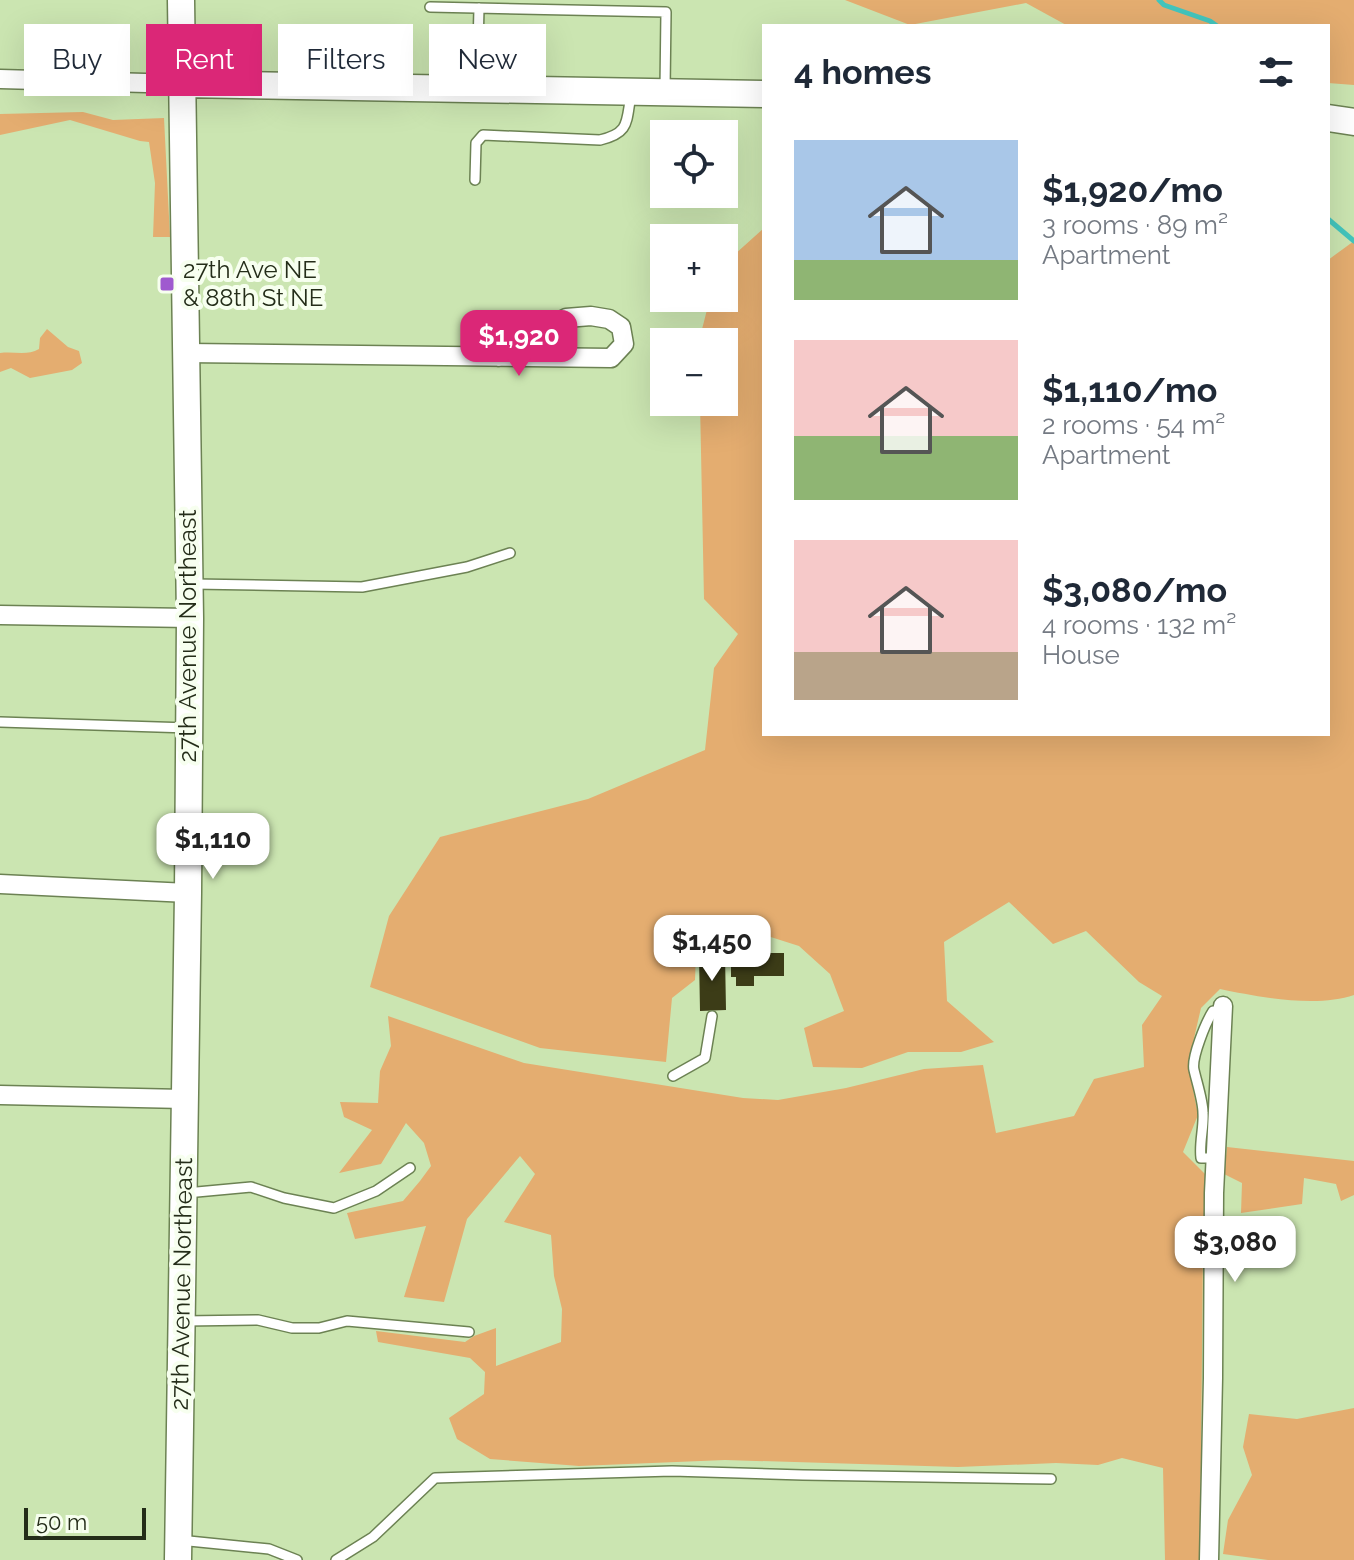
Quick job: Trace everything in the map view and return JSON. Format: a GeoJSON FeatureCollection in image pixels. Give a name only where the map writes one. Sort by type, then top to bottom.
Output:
{"type":"FeatureCollection","features":[{"type":"Feature","properties":{"kind":"street","name":"27th Avenue Northeast"},"geometry":{"type":"LineString","coordinates":[[181,0],[181,24]]}},
{"type":"Feature","properties":{"kind":"street"},"geometry":{"type":"LineString","coordinates":[[0,79],[146,83]]}},
{"type":"Feature","properties":{"kind":"street"},"geometry":{"type":"LineString","coordinates":[[262,85],[429,88]]}},
{"type":"Feature","properties":{"kind":"street"},"geometry":{"type":"LineString","coordinates":[[546,90],[762,94]]}},
{"type":"Feature","properties":{"kind":"street","name":"27th Avenue Northeast"},"geometry":{"type":"LineString","coordinates":[[178,1550],[190,618],[182,96]]}},
{"type":"Feature","properties":{"kind":"street"},"geometry":{"type":"LineString","coordinates":[[1330,118],[1354,122]]}},
{"type":"Feature","properties":{"kind":"street"},"geometry":{"type":"LineString","coordinates":[[186,353],[499,357],[611,358],[624,344],[621,327],[609,319],[591,316],[566,318],[499,357]]}},
{"type":"Feature","properties":{"kind":"street"},"geometry":{"type":"LineString","coordinates":[[0,615],[190,618]]}},
{"type":"Feature","properties":{"kind":"street"},"geometry":{"type":"LineString","coordinates":[[0,884],[188,893]]}},
{"type":"Feature","properties":{"kind":"street"},"geometry":{"type":"LineString","coordinates":[[1209,1560],[1216,1158],[1223,1009]]}},
{"type":"Feature","properties":{"kind":"street"},"geometry":{"type":"LineString","coordinates":[[1,1097],[184,1099]]}},
{"type":"Feature","properties":{"kind":"lane"},"geometry":{"type":"LineString","coordinates":[[430,7],[666,12],[665,92]]}},
{"type":"Feature","properties":{"kind":"lane"},"geometry":{"type":"LineString","coordinates":[[479,8],[479,24]]}},
{"type":"Feature","properties":{"kind":"lane"},"geometry":{"type":"LineString","coordinates":[[475,180],[476,143],[483,135],[600,140],[617,136],[625,126],[631,91]]}},
{"type":"Feature","properties":{"kind":"lane"},"geometry":{"type":"LineString","coordinates":[[189,584],[362,587],[467,567],[510,553]]}},
{"type":"Feature","properties":{"kind":"lane"},"geometry":{"type":"LineString","coordinates":[[0,722],[189,728]]}},
{"type":"Feature","properties":{"kind":"lane"},"geometry":{"type":"LineString","coordinates":[[1216,1158],[1201,1158],[1199,1148],[1203,1112],[1193,1068],[1195,1052],[1209,1017],[1213,1011],[1223,1009]]}},
{"type":"Feature","properties":{"kind":"lane"},"geometry":{"type":"LineString","coordinates":[[673,1076],[705,1058],[712,1016]]}},
{"type":"Feature","properties":{"kind":"lane"},"geometry":{"type":"LineString","coordinates":[[183,1193],[251,1187],[284,1198],[334,1208],[376,1191],[410,1168]]}},
{"type":"Feature","properties":{"kind":"lane"},"geometry":{"type":"LineString","coordinates":[[181,1321],[258,1320],[292,1328],[319,1328],[347,1321],[469,1332]]}},
{"type":"Feature","properties":{"kind":"lane"},"geometry":{"type":"LineString","coordinates":[[336,1560],[373,1537],[435,1478],[672,1471],[1051,1479]]}},
{"type":"Feature","properties":{"kind":"lane"},"geometry":{"type":"LineString","coordinates":[[178,1550],[269,1549],[297,1560]]}},
{"type":"Feature","properties":{"kind":"shaded area"},"geometry":{"type":"Polygon","coordinates":[[[845,0],[1354,0],[1354,85],[1330,83],[1330,24],[1064,24],[1026,3],[907,24],[845,0]]]}},
{"type":"Feature","properties":{"kind":"shaded area"},"geometry":{"type":"Polygon","coordinates":[[[83,112],[113,120],[164,118],[170,237],[153,237],[155,183],[149,142],[70,120],[0,135],[0,114],[83,112]]]}},
{"type":"Feature","properties":{"kind":"shaded area"},"geometry":{"type":"Polygon","coordinates":[[[762,230],[762,736],[1330,736],[1330,259],[1354,241],[1354,995],[1305,1001],[1220,989],[1201,1008],[1188,1064],[1198,1115],[1183,1152],[1209,1178],[1203,1249],[1200,1560],[1165,1560],[1163,1468],[1122,1458],[1098,1465],[1056,1463],[958,1467],[725,1460],[579,1466],[490,1459],[457,1439],[449,1418],[484,1394],[485,1372],[470,1358],[378,1342],[376,1331],[465,1342],[496,1328],[496,1366],[561,1342],[562,1309],[554,1276],[551,1235],[504,1222],[535,1174],[520,1156],[467,1219],[444,1302],[404,1297],[426,1226],[355,1239],[347,1213],[403,1201],[431,1166],[424,1143],[406,1123],[381,1164],[339,1173],[372,1130],[344,1117],[340,1102],[378,1103],[380,1071],[391,1046],[388,1016],[524,1063],[743,1098],[778,1100],[924,1069],[983,1065],[996,1133],[1074,1116],[1094,1079],[1144,1067],[1142,1025],[1162,996],[1139,982],[1086,931],[1053,944],[1009,902],[944,942],[947,1001],[994,1042],[961,1052],[908,1052],[862,1068],[813,1067],[804,1028],[844,1011],[830,974],[799,946],[755,932],[709,936],[696,953],[695,980],[672,998],[666,1062],[540,1048],[370,987],[389,916],[440,837],[588,799],[705,750],[714,668],[738,634],[704,599],[700,416],[738,416],[738,328],[702,328],[706,312],[738,312],[738,251],[762,230]]]}},
{"type":"Feature","properties":{"kind":"shaded area"},"geometry":{"type":"Polygon","coordinates":[[[47,329],[68,347],[79,351],[82,363],[72,370],[30,378],[11,368],[0,372],[0,353],[25,353],[39,349],[40,338],[47,329]]]}},
{"type":"Feature","properties":{"kind":"shaded area"},"geometry":{"type":"Polygon","coordinates":[[[1227,1147],[1354,1161],[1354,1195],[1341,1201],[1336,1184],[1304,1178],[1302,1204],[1241,1213],[1242,1183],[1224,1174],[1227,1147]]]}},
{"type":"Feature","properties":{"kind":"shaded area"},"geometry":{"type":"Polygon","coordinates":[[[1354,1408],[1354,1560],[1268,1560],[1223,1554],[1228,1520],[1252,1475],[1243,1447],[1249,1414],[1297,1419],[1354,1408]]]}},
{"type":"Feature","properties":{"kind":"building"},"geometry":{"type":"Polygon","coordinates":[[[744,944],[763,944],[763,953],[784,953],[784,976],[754,976],[754,986],[736,986],[736,977],[731,977],[731,954],[744,954],[744,944]]]}},
{"type":"Feature","properties":{"kind":"building"},"geometry":{"type":"Polygon","coordinates":[[[699,955],[725,955],[726,1010],[700,1011],[699,955]]]}},
{"type":"Feature","properties":{"kind":"waterway"},"geometry":{"type":"LineString","coordinates":[[1159,0],[1164,5],[1214,24]]}},
{"type":"Feature","properties":{"kind":"waterway"},"geometry":{"type":"LineString","coordinates":[[1330,221],[1354,241]]}},
{"type":"Feature","properties":{"kind":"place","name":"27th Ave NE & 88th St NE"},"geometry":{"type":"Point","coordinates":[167,284]}}]}
